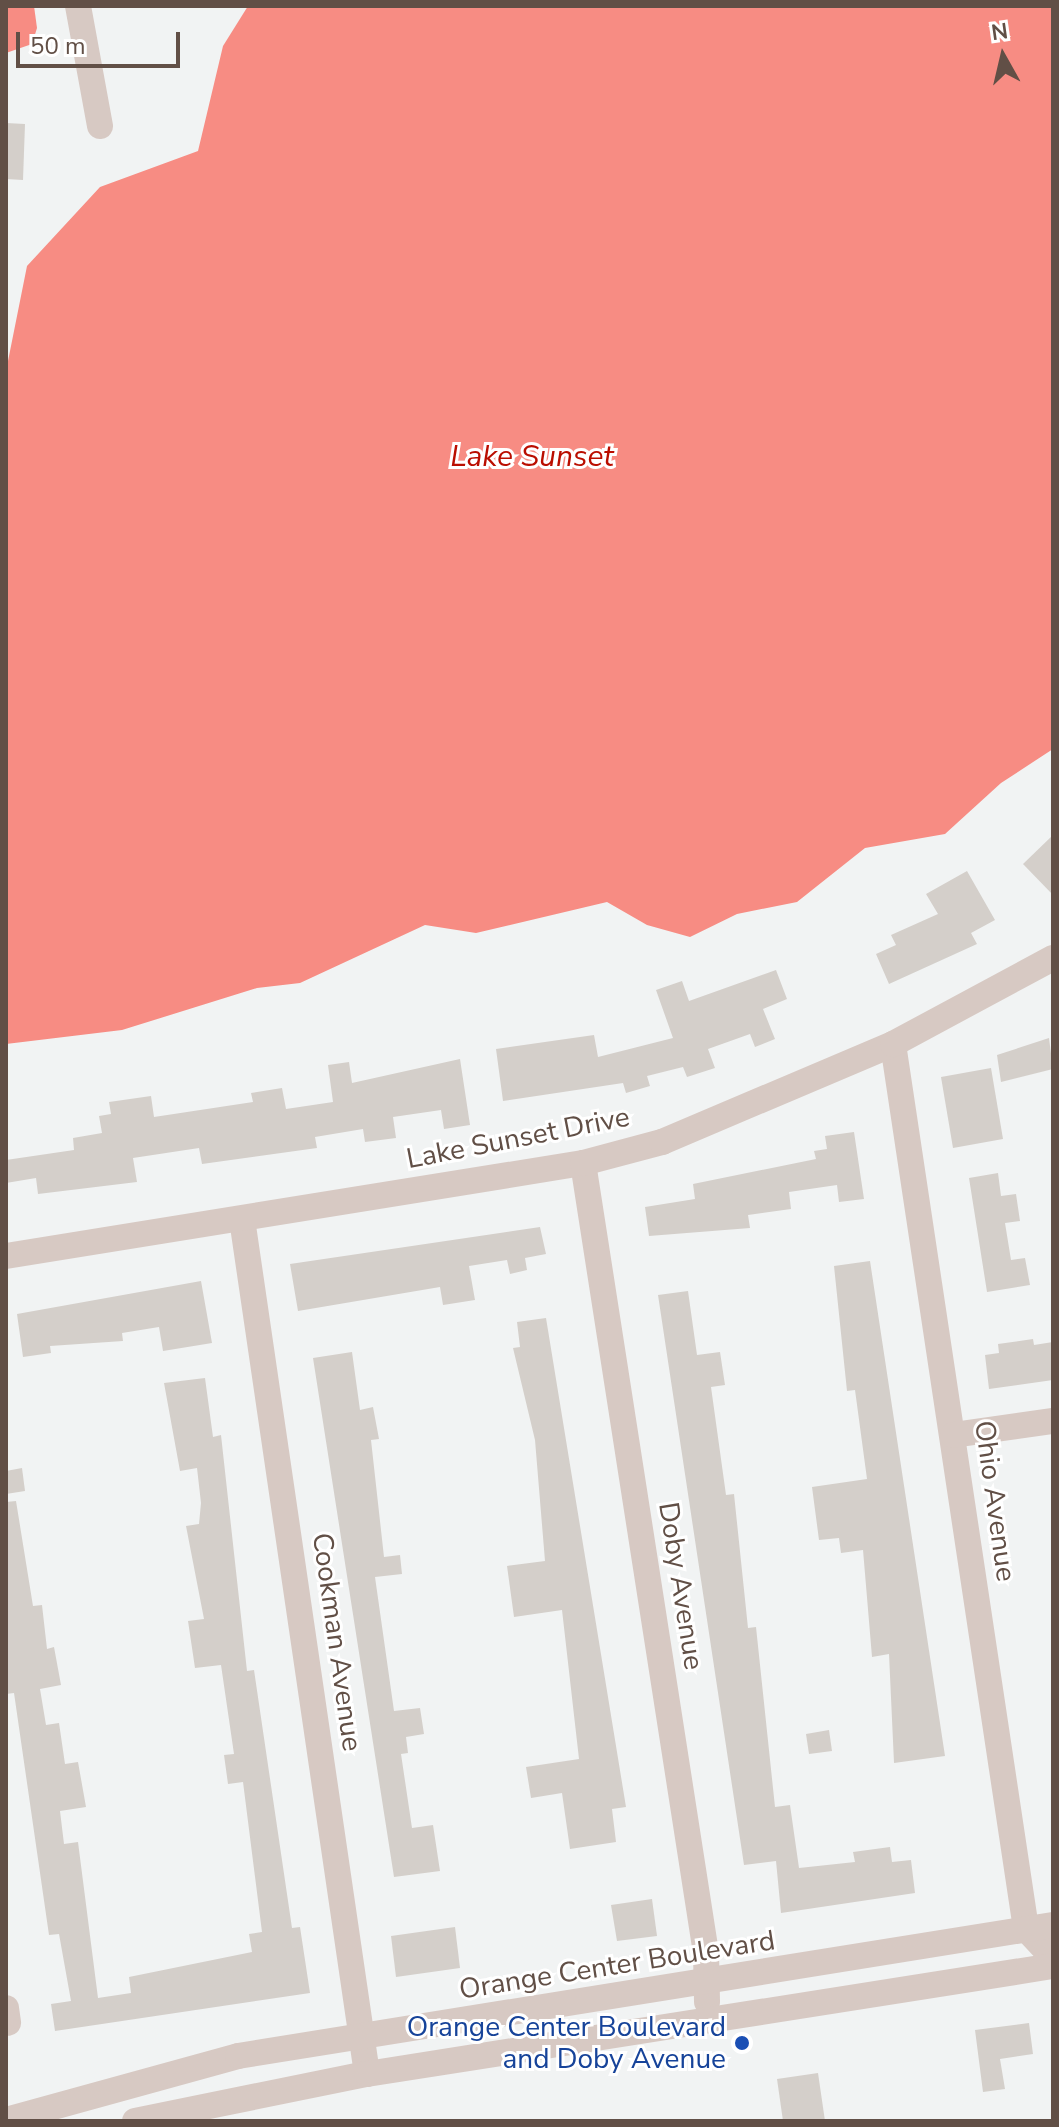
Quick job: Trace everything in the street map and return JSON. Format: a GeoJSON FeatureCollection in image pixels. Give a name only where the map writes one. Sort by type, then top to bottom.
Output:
{"type":"FeatureCollection","features":[{"type":"Feature","properties":{"kind":"street"},"geometry":{"type":"LineString","coordinates":[[78,6],[100,126]]}},
{"type":"Feature","properties":{"kind":"street","name":"Lake Sunset Drive"},"geometry":{"type":"LineString","coordinates":[[6,1256],[583,1163],[734,1116],[893,1044],[1053,958]]}},
{"type":"Feature","properties":{"kind":"street","name":"Ohio Avenue"},"geometry":{"type":"LineString","coordinates":[[893,1044],[1026,1929]]}},
{"type":"Feature","properties":{"kind":"street","name":"Doby Avenue"},"geometry":{"type":"LineString","coordinates":[[583,1163],[706,1984],[708,2021]]}},
{"type":"Feature","properties":{"kind":"street","name":"Cookman Avenue"},"geometry":{"type":"LineString","coordinates":[[242,1219],[367,2074]]}},
{"type":"Feature","properties":{"kind":"street"},"geometry":{"type":"LineString","coordinates":[[953,1435],[1053,1421]]}},
{"type":"Feature","properties":{"kind":"street","name":"Orange Center Boulevard"},"geometry":{"type":"LineString","coordinates":[[6,2120],[181,2067],[363,2035],[706,1984],[1053,1925]]}},
{"type":"Feature","properties":{"kind":"street"},"geometry":{"type":"LineString","coordinates":[[1026,1929],[1053,1958]]}},
{"type":"Feature","properties":{"kind":"street"},"geometry":{"type":"LineString","coordinates":[[135,2121],[367,2074],[1053,1966]]}},
{"type":"Feature","properties":{"kind":"water"},"geometry":{"type":"Polygon","coordinates":[[[6,6],[34,6],[37,28],[32,44],[6,53],[6,6]]]}},
{"type":"Feature","properties":{"kind":"water","name":"Lake Sunset"},"geometry":{"type":"Polygon","coordinates":[[[248,6],[1053,6],[1053,749],[1001,783],[945,834],[865,848],[797,902],[737,914],[690,937],[647,925],[607,902],[476,933],[425,925],[300,983],[257,988],[122,1030],[6,1044],[6,371],[27,266],[100,187],[198,151],[223,46],[248,6]]]}},
{"type":"Feature","properties":{"kind":"building"},"geometry":{"type":"Polygon","coordinates":[[[6,123],[25,124],[23,180],[6,179],[6,123]]]}},
{"type":"Feature","properties":{"kind":"building"},"geometry":{"type":"Polygon","coordinates":[[[1053,835],[1053,895],[1023,864],[1053,835]]]}},
{"type":"Feature","properties":{"kind":"building"},"geometry":{"type":"Polygon","coordinates":[[[967,871],[995,920],[971,933],[977,944],[889,984],[876,954],[896,945],[891,935],[938,914],[926,894],[967,871]]]}},
{"type":"Feature","properties":{"kind":"building"},"geometry":{"type":"Polygon","coordinates":[[[776,970],[787,999],[763,1009],[775,1039],[755,1047],[750,1034],[708,1049],[715,1068],[687,1077],[683,1067],[647,1076],[650,1086],[626,1093],[623,1083],[503,1101],[496,1049],[594,1035],[598,1057],[673,1038],[656,990],[682,981],[689,1001],[776,970]]]}},
{"type":"Feature","properties":{"kind":"building"},"geometry":{"type":"Polygon","coordinates":[[[1049,1038],[1053,1069],[1001,1082],[997,1055],[1049,1038]]]}},
{"type":"Feature","properties":{"kind":"building"},"geometry":{"type":"Polygon","coordinates":[[[460,1059],[470,1125],[444,1129],[441,1110],[393,1117],[396,1138],[365,1142],[363,1129],[315,1137],[317,1148],[202,1164],[199,1148],[133,1158],[137,1182],[38,1194],[36,1178],[6,1183],[6,1160],[74,1150],[73,1138],[102,1133],[99,1116],[111,1114],[109,1102],[151,1096],[154,1117],[253,1102],[251,1093],[282,1088],[286,1109],[333,1102],[328,1065],[349,1062],[352,1083],[460,1059]]]}},
{"type":"Feature","properties":{"kind":"building"},"geometry":{"type":"Polygon","coordinates":[[[991,1068],[1003,1139],[953,1148],[941,1077],[991,1068]]]}},
{"type":"Feature","properties":{"kind":"building"},"geometry":{"type":"Polygon","coordinates":[[[854,1132],[864,1199],[839,1202],[837,1185],[789,1192],[791,1209],[748,1215],[750,1228],[649,1236],[645,1207],[695,1199],[693,1184],[816,1159],[814,1151],[827,1149],[825,1136],[854,1132]]]}},
{"type":"Feature","properties":{"kind":"building"},"geometry":{"type":"Polygon","coordinates":[[[998,1173],[1001,1196],[1016,1194],[1020,1221],[1005,1223],[1011,1260],[1025,1258],[1030,1285],[987,1292],[969,1178],[998,1173]]]}},
{"type":"Feature","properties":{"kind":"building"},"geometry":{"type":"Polygon","coordinates":[[[540,1227],[546,1254],[525,1258],[527,1270],[510,1274],[507,1260],[469,1266],[475,1300],[443,1305],[440,1287],[298,1311],[290,1264],[540,1227]]]}},
{"type":"Feature","properties":{"kind":"building"},"geometry":{"type":"Polygon","coordinates":[[[870,1261],[945,1756],[894,1763],[889,1654],[872,1657],[863,1550],[841,1553],[839,1538],[819,1540],[812,1487],[867,1479],[855,1390],[847,1391],[834,1266],[870,1261]]]}},
{"type":"Feature","properties":{"kind":"building"},"geometry":{"type":"Polygon","coordinates":[[[201,1281],[212,1343],[163,1351],[159,1327],[122,1333],[123,1341],[50,1346],[51,1353],[23,1357],[17,1314],[201,1281]]]}},
{"type":"Feature","properties":{"kind":"building"},"geometry":{"type":"Polygon","coordinates":[[[688,1291],[697,1355],[720,1352],[725,1385],[711,1387],[726,1495],[734,1494],[748,1628],[756,1627],[775,1807],[790,1805],[799,1868],[855,1862],[853,1852],[890,1847],[892,1862],[911,1860],[915,1893],[781,1913],[776,1861],[744,1865],[658,1295],[688,1291]]]}},
{"type":"Feature","properties":{"kind":"building"},"geometry":{"type":"Polygon","coordinates":[[[546,1318],[626,1807],[612,1809],[616,1842],[570,1849],[562,1793],[531,1798],[526,1767],[579,1759],[562,1610],[514,1617],[507,1566],[545,1561],[535,1440],[513,1348],[520,1347],[517,1322],[546,1318]]]}},
{"type":"Feature","properties":{"kind":"building"},"geometry":{"type":"Polygon","coordinates":[[[1033,1339],[1034,1345],[1053,1342],[1053,1380],[989,1389],[985,1355],[999,1353],[998,1344],[1033,1339]]]}},
{"type":"Feature","properties":{"kind":"building"},"geometry":{"type":"Polygon","coordinates":[[[352,1352],[360,1410],[373,1407],[379,1439],[371,1440],[384,1557],[400,1555],[402,1574],[375,1577],[394,1711],[420,1708],[424,1734],[406,1737],[408,1753],[401,1754],[412,1828],[433,1825],[440,1871],[394,1877],[313,1358],[352,1352]]]}},
{"type":"Feature","properties":{"kind":"building"},"geometry":{"type":"Polygon","coordinates":[[[205,1378],[213,1437],[221,1435],[247,1671],[254,1670],[292,1928],[300,1927],[310,1993],[55,2031],[51,2004],[71,2001],[59,1934],[49,1935],[14,1693],[6,1694],[6,1502],[16,1501],[33,1606],[42,1605],[47,1649],[54,1647],[61,1685],[40,1689],[46,1725],[59,1723],[65,1764],[78,1762],[86,1807],[60,1811],[64,1844],[78,1842],[98,1998],[131,1993],[129,1977],[252,1952],[249,1934],[262,1932],[243,1782],[228,1784],[224,1755],[234,1754],[221,1665],[195,1668],[188,1621],[204,1619],[186,1526],[199,1524],[201,1503],[197,1468],[180,1471],[164,1383],[205,1378]]]}},
{"type":"Feature","properties":{"kind":"building"},"geometry":{"type":"Polygon","coordinates":[[[22,1468],[25,1491],[6,1494],[6,1471],[22,1468]]]}},
{"type":"Feature","properties":{"kind":"building"},"geometry":{"type":"Polygon","coordinates":[[[829,1730],[832,1751],[809,1754],[806,1734],[829,1730]]]}},
{"type":"Feature","properties":{"kind":"building"},"geometry":{"type":"Polygon","coordinates":[[[652,1899],[657,1936],[617,1941],[611,1905],[652,1899]]]}},
{"type":"Feature","properties":{"kind":"building"},"geometry":{"type":"Polygon","coordinates":[[[455,1927],[460,1968],[396,1977],[391,1936],[455,1927]]]}},
{"type":"Feature","properties":{"kind":"building"},"geometry":{"type":"Polygon","coordinates":[[[1029,2023],[1033,2054],[1000,2059],[1005,2089],[983,2092],[975,2030],[1029,2023]]]}},
{"type":"Feature","properties":{"kind":"building"},"geometry":{"type":"Polygon","coordinates":[[[818,2073],[825,2121],[783,2121],[777,2079],[818,2073]]]}},
{"type":"Feature","properties":{"kind":"place","name":"Orange Center Boulevard and Doby Avenue"},"geometry":{"type":"Point","coordinates":[742,2043]}}]}
